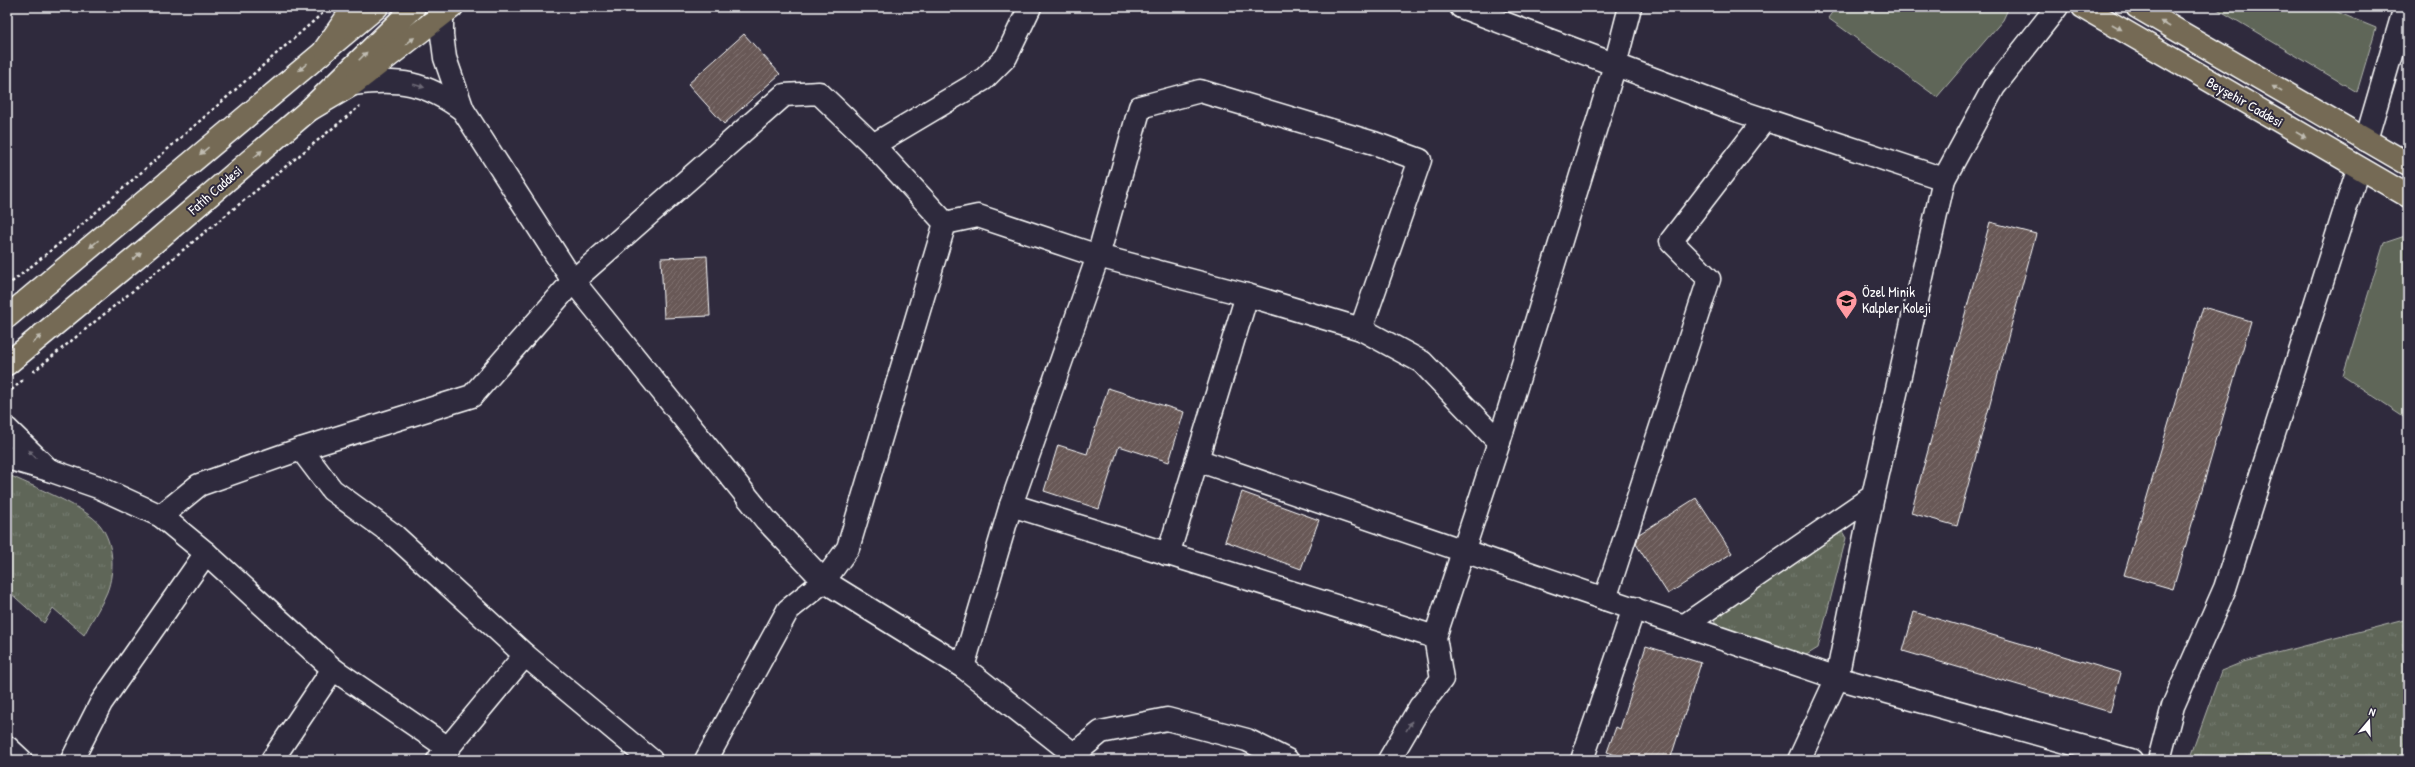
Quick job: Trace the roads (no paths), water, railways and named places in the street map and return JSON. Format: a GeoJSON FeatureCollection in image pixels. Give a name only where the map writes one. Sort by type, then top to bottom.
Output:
{"type":"FeatureCollection","features":[{"type":"Feature","properties":{"kind":"main road"},"geometry":{"type":"LineString","coordinates":[[325,49],[354,7]]}},
{"type":"Feature","properties":{"kind":"main road"},"geometry":{"type":"LineString","coordinates":[[7,317],[325,49],[377,7]]}},
{"type":"Feature","properties":{"kind":"main road","name":"Fatih Caddesi"},"geometry":{"type":"LineString","coordinates":[[7,364],[156,241],[309,110],[414,7]]}},
{"type":"Feature","properties":{"kind":"main road","name":"Beyşehir Caddesi"},"geometry":{"type":"LineString","coordinates":[[2083,7],[2358,169],[2408,196]]}},
{"type":"Feature","properties":{"kind":"main road","name":"Beyşehir Caddesi"},"geometry":{"type":"LineString","coordinates":[[2137,7],[2408,164]]}},
{"type":"Feature","properties":{"kind":"main road"},"geometry":{"type":"LineString","coordinates":[[309,110],[359,92],[447,11]]}},
{"type":"Feature","properties":{"kind":"street"},"geometry":{"type":"LineString","coordinates":[[873,145],[984,79],[1006,57],[1030,7]]}},
{"type":"Feature","properties":{"kind":"street"},"geometry":{"type":"LineString","coordinates":[[1461,7],[1765,119],[1944,179]]}},
{"type":"Feature","properties":{"kind":"street"},"geometry":{"type":"LineString","coordinates":[[1390,760],[1420,707],[1442,679],[1435,637],[1499,442],[1615,65],[1630,7]]}},
{"type":"Feature","properties":{"kind":"street"},"geometry":{"type":"LineString","coordinates":[[1799,760],[1837,678],[1873,496],[1944,179],[1994,87],[2057,7]]}},
{"type":"Feature","properties":{"kind":"street"},"geometry":{"type":"LineString","coordinates":[[2366,140],[2405,7]]}},
{"type":"Feature","properties":{"kind":"street"},"geometry":{"type":"LineString","coordinates":[[447,11],[442,35],[445,58],[463,110],[573,281],[766,520],[824,581],[963,667],[1074,758],[1101,732],[1167,720],[1248,740],[1287,760]]}},
{"type":"Feature","properties":{"kind":"street"},"geometry":{"type":"LineString","coordinates":[[359,92],[389,80],[419,85],[435,91],[463,110]]}},
{"type":"Feature","properties":{"kind":"street"},"geometry":{"type":"LineString","coordinates":[[963,667],[1011,505],[1098,256],[1140,107],[1200,91],[1374,143],[1420,160],[1361,329]]}},
{"type":"Feature","properties":{"kind":"street"},"geometry":{"type":"LineString","coordinates":[[161,516],[199,486],[301,449],[472,396],[573,281],[784,94],[819,93],[873,145],[945,223]]}},
{"type":"Feature","properties":{"kind":"street"},"geometry":{"type":"LineString","coordinates":[[1605,599],[1709,279],[1671,241],[1765,119]]}},
{"type":"Feature","properties":{"kind":"street"},"geometry":{"type":"LineString","coordinates":[[2159,760],[2173,706],[2225,588],[2358,169]]}},
{"type":"Feature","properties":{"kind":"street"},"geometry":{"type":"LineString","coordinates":[[945,223],[978,216],[1098,256],[1247,294],[1361,329],[1422,362],[1499,442]]}},
{"type":"Feature","properties":{"kind":"street"},"geometry":{"type":"LineString","coordinates":[[706,760],[788,610],[824,581],[848,548],[945,223]]}},
{"type":"Feature","properties":{"kind":"street"},"geometry":{"type":"LineString","coordinates":[[1166,554],[1197,460],[1247,294]]}},
{"type":"Feature","properties":{"kind":"street"},"geometry":{"type":"LineString","coordinates":[[7,429],[48,470]]}},
{"type":"Feature","properties":{"kind":"street"},"geometry":{"type":"LineString","coordinates":[[301,449],[332,490],[395,536],[525,655],[651,760]]}},
{"type":"Feature","properties":{"kind":"street"},"geometry":{"type":"LineString","coordinates":[[7,458],[98,487],[161,516],[206,553],[333,669],[443,754],[525,655]]}},
{"type":"Feature","properties":{"kind":"street"},"geometry":{"type":"LineString","coordinates":[[1197,460],[1837,678],[2131,760]]}},
{"type":"Feature","properties":{"kind":"street"},"geometry":{"type":"LineString","coordinates":[[1685,625],[1873,496]]}},
{"type":"Feature","properties":{"kind":"street"},"geometry":{"type":"LineString","coordinates":[[1011,505],[1435,637]]}},
{"type":"Feature","properties":{"kind":"street"},"geometry":{"type":"LineString","coordinates":[[72,760],[101,703],[206,553]]}},
{"type":"Feature","properties":{"kind":"street"},"geometry":{"type":"LineString","coordinates":[[1582,760],[1634,608]]}},
{"type":"Feature","properties":{"kind":"street"},"geometry":{"type":"LineString","coordinates":[[272,760],[333,669]]}},
{"type":"Feature","properties":{"kind":"street"},"geometry":{"type":"LineString","coordinates":[[7,747],[21,760]]}},
{"type":"Feature","properties":{"kind":"place","name":"Özel Minik Kalpler Koleji"},"geometry":{"type":"Point","coordinates":[1846,320]}}]}
